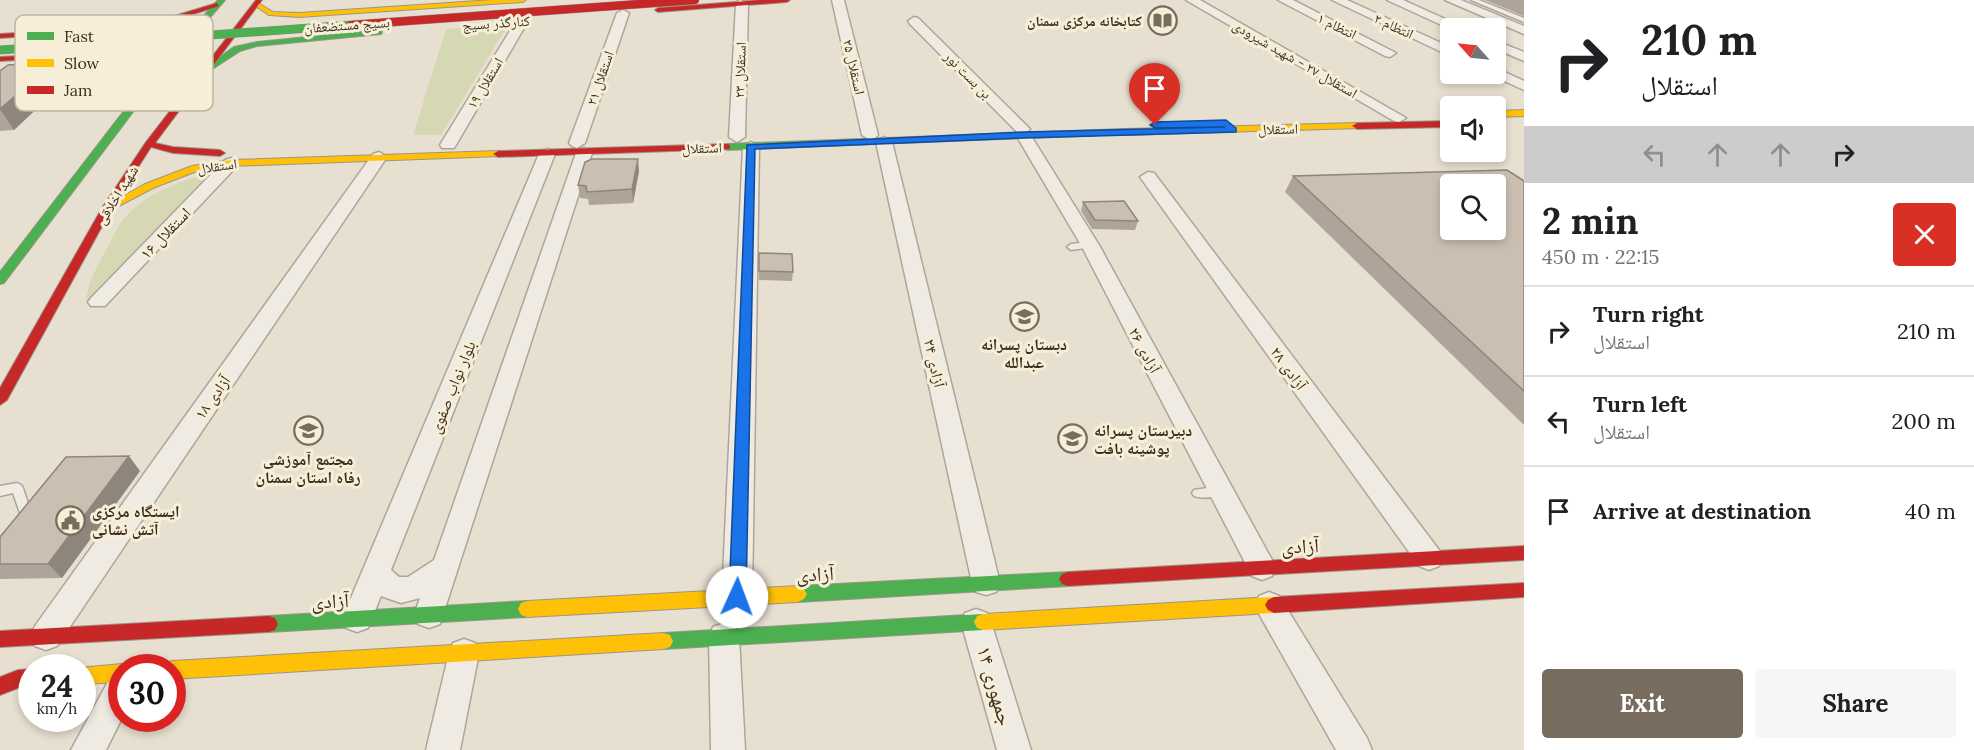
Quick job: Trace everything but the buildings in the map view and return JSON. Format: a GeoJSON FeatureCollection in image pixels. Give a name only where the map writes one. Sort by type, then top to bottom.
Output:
{"type":"FeatureCollection","features":[{"type":"Feature","properties":{"kind":"main road","name":"کنارگذر بسیج"},"geometry":{"type":"LineString","coordinates":[[258,2],[272,14],[299,15],[428,3],[523,0]]}},
{"type":"Feature","properties":{"kind":"main road","name":"بسیج مستضعفان"},"geometry":{"type":"LineString","coordinates":[[213,29],[611,0]]}},
{"type":"Feature","properties":{"kind":"main road","name":"بسیج مستضعفان"},"geometry":{"type":"LineString","coordinates":[[213,35],[694,0]]}},
{"type":"Feature","properties":{"kind":"main road","name":"کنارگذر بسیج"},"geometry":{"type":"LineString","coordinates":[[213,65],[237,49],[286,40],[787,0]]}},
{"type":"Feature","properties":{"kind":"main road","name":"شهید اخلاقی"},"geometry":{"type":"LineString","coordinates":[[213,63],[258,2]]}},
{"type":"Feature","properties":{"kind":"main road"},"geometry":{"type":"LineString","coordinates":[[182,15],[219,3]]}},
{"type":"Feature","properties":{"kind":"main road"},"geometry":{"type":"LineString","coordinates":[[208,15],[219,3]]}},
{"type":"Feature","properties":{"kind":"main road"},"geometry":{"type":"LineString","coordinates":[[286,40],[270,35],[272,27],[287,18],[299,15]]}},
{"type":"Feature","properties":{"kind":"main road"},"geometry":{"type":"LineString","coordinates":[[0,36],[15,35]]}},
{"type":"Feature","properties":{"kind":"main road","name":"بسیج مستضعفان"},"geometry":{"type":"LineString","coordinates":[[0,44],[15,43]]}},
{"type":"Feature","properties":{"kind":"main road","name":"بسیج مستضعفان"},"geometry":{"type":"LineString","coordinates":[[0,50],[15,49]]}},
{"type":"Feature","properties":{"kind":"main road"},"geometry":{"type":"LineString","coordinates":[[0,59],[15,58]]}},
{"type":"Feature","properties":{"kind":"main road"},"geometry":{"type":"LineString","coordinates":[[1,276],[128,111]]}},
{"type":"Feature","properties":{"kind":"main road","name":"شهید اخلاقی"},"geometry":{"type":"LineString","coordinates":[[0,400],[107,207],[149,144],[175,111]]}},
{"type":"Feature","properties":{"kind":"main road"},"geometry":{"type":"LineString","coordinates":[[1506,114],[1524,113]]}},
{"type":"Feature","properties":{"kind":"main road","name":"استقلال"},"geometry":{"type":"LineString","coordinates":[[149,144],[173,150],[198,152],[448,145],[580,155],[650,145],[1229,126],[1440,116]]}},
{"type":"Feature","properties":{"kind":"main road"},"geometry":{"type":"LineString","coordinates":[[1506,122],[1524,121]]}},
{"type":"Feature","properties":{"kind":"main road","name":"استقلال"},"geometry":{"type":"LineString","coordinates":[[1229,126],[1440,124]]}},
{"type":"Feature","properties":{"kind":"main road","name":"استقلال"},"geometry":{"type":"LineString","coordinates":[[877,138],[963,142],[1023,132]]}},
{"type":"Feature","properties":{"kind":"main road"},"geometry":{"type":"LineString","coordinates":[[195,168],[185,164],[187,158],[198,152]]}},
{"type":"Feature","properties":{"kind":"main road","name":"استقلال"},"geometry":{"type":"LineString","coordinates":[[107,207],[149,186],[195,168],[231,163],[379,157],[544,160]]}},
{"type":"Feature","properties":{"kind":"main road","name":"آزادی"},"geometry":{"type":"LineString","coordinates":[[0,639],[737,597],[867,595],[986,583],[1524,553]]}},
{"type":"Feature","properties":{"kind":"main road"},"geometry":{"type":"LineString","coordinates":[[186,669],[724,637],[872,624],[976,622],[1524,590]]}},
{"type":"Feature","properties":{"kind":"main road"},"geometry":{"type":"LineString","coordinates":[[0,687],[18,679]]}},
{"type":"Feature","properties":{"kind":"street","name":"استقلال ۲۵"},"geometry":{"type":"LineString","coordinates":[[838,0],[877,138]]}},
{"type":"Feature","properties":{"kind":"street","name":"استقلال ۲۷ - شهید شیرودی"},"geometry":{"type":"LineString","coordinates":[[1192,0],[1399,118]]}},
{"type":"Feature","properties":{"kind":"street","name":"انتظام ۱"},"geometry":{"type":"LineString","coordinates":[[1284,0],[1390,53]]}},
{"type":"Feature","properties":{"kind":"street","name":"انتظام ۲"},"geometry":{"type":"LineString","coordinates":[[1338,0],[1440,47]]}},
{"type":"Feature","properties":{"kind":"street"},"geometry":{"type":"LineString","coordinates":[[1393,0],[1440,20]]}},
{"type":"Feature","properties":{"kind":"street"},"geometry":{"type":"LineString","coordinates":[[1451,0],[1524,30]]}},
{"type":"Feature","properties":{"kind":"street","name":"استقلال ۲۳"},"geometry":{"type":"LineString","coordinates":[[737,597],[744,142],[742,3]]}},
{"type":"Feature","properties":{"kind":"street","name":"استقلال ۲۱"},"geometry":{"type":"LineString","coordinates":[[580,155],[624,13]]}},
{"type":"Feature","properties":{"kind":"street","name":"استقلال ۱۹"},"geometry":{"type":"LineString","coordinates":[[448,145],[522,21]]}},
{"type":"Feature","properties":{"kind":"street","name":"بن بست نور"},"geometry":{"type":"LineString","coordinates":[[914,21],[1023,132]]}},
{"type":"Feature","properties":{"kind":"street"},"geometry":{"type":"LineString","coordinates":[[1506,49],[1524,57]]}},
{"type":"Feature","properties":{"kind":"street"},"geometry":{"type":"LineString","coordinates":[[1506,77],[1524,86]]}},
{"type":"Feature","properties":{"kind":"street","name":"آزادی ۲۶"},"geometry":{"type":"LineString","coordinates":[[1023,132],[1081,246],[1221,491],[1262,568]]}},
{"type":"Feature","properties":{"kind":"street","name":"آزادی ۲۴"},"geometry":{"type":"LineString","coordinates":[[877,138],[986,583]]}},
{"type":"Feature","properties":{"kind":"street"},"geometry":{"type":"LineString","coordinates":[[544,160],[575,164],[580,155]]}},
{"type":"Feature","properties":{"kind":"street"},"geometry":{"type":"LineString","coordinates":[[429,615],[580,155]]}},
{"type":"Feature","properties":{"kind":"street","name":"آزادی ۱۸"},"geometry":{"type":"LineString","coordinates":[[46,636],[379,157]]}},
{"type":"Feature","properties":{"kind":"street","name":"بلوار نواب صفوی"},"geometry":{"type":"LineString","coordinates":[[357,619],[544,160]]}},
{"type":"Feature","properties":{"kind":"street","name":"استقلال ۱۶"},"geometry":{"type":"LineString","coordinates":[[98,302],[231,163]]}},
{"type":"Feature","properties":{"kind":"street","name":"آزادی ۲۸"},"geometry":{"type":"LineString","coordinates":[[1148,177],[1430,558]]}},
{"type":"Feature","properties":{"kind":"street"},"geometry":{"type":"LineString","coordinates":[[377,572],[385,584],[396,589],[411,589],[428,581],[446,566]]}},
{"type":"Feature","properties":{"kind":"street"},"geometry":{"type":"LineString","coordinates":[[1269,605],[1355,750]]}},
{"type":"Feature","properties":{"kind":"street","name":"جمهوری ۱۴"},"geometry":{"type":"LineString","coordinates":[[976,622],[1014,750]]}},
{"type":"Feature","properties":{"kind":"street"},"geometry":{"type":"LineString","coordinates":[[724,637],[729,750]]}},
{"type":"Feature","properties":{"kind":"street"},"geometry":{"type":"LineString","coordinates":[[443,750],[464,652]]}},
{"type":"Feature","properties":{"kind":"street"},"geometry":{"type":"LineString","coordinates":[[88,750],[108,713]]}},
{"type":"Feature","properties":{"kind":"lane"},"geometry":{"type":"LineString","coordinates":[[1474,0],[1524,20]]}},
{"type":"Feature","properties":{"kind":"lane"},"geometry":{"type":"LineString","coordinates":[[0,490],[17,488],[25,513]]}},
{"type":"Feature","properties":{"kind":"lane"},"geometry":{"type":"LineString","coordinates":[[1198,493],[1221,491]]}},
{"type":"Feature","properties":{"kind":"green space"},"geometry":{"type":"Polygon","coordinates":[[[508,25],[441,135],[413,135],[446,29],[508,25]]]}},
{"type":"Feature","properties":{"kind":"green space"},"geometry":{"type":"Polygon","coordinates":[[[211,174],[86,301],[88,288],[95,271],[119,225],[130,212],[162,190],[186,180],[211,174]]]}},
{"type":"Feature","properties":{"kind":"traffic: fast"},"geometry":{"type":"LineString","coordinates":[[209,15],[222,0]]}},
{"type":"Feature","properties":{"kind":"traffic: fast"},"geometry":{"type":"LineString","coordinates":[[213,35],[351,25]]}},
{"type":"Feature","properties":{"kind":"traffic: fast"},"geometry":{"type":"LineString","coordinates":[[213,65],[237,49],[257,44],[378,32]]}},
{"type":"Feature","properties":{"kind":"traffic: fast"},"geometry":{"type":"LineString","coordinates":[[0,50],[15,49]]}},
{"type":"Feature","properties":{"kind":"traffic: fast"},"geometry":{"type":"LineString","coordinates":[[0,280],[129,111]]}},
{"type":"Feature","properties":{"kind":"traffic: fast"},"geometry":{"type":"LineString","coordinates":[[727,147],[1124,132]]}},
{"type":"Feature","properties":{"kind":"traffic: fast"},"geometry":{"type":"LineString","coordinates":[[798,594],[1068,579]]}},
{"type":"Feature","properties":{"kind":"traffic: fast"},"geometry":{"type":"LineString","coordinates":[[269,624],[527,609]]}},
{"type":"Feature","properties":{"kind":"traffic: fast"},"geometry":{"type":"LineString","coordinates":[[664,641],[983,622]]}},
{"type":"Feature","properties":{"kind":"traffic: slow"},"geometry":{"type":"LineString","coordinates":[[256,4],[271,14],[299,15],[523,0]]}},
{"type":"Feature","properties":{"kind":"traffic: slow"},"geometry":{"type":"LineString","coordinates":[[1506,114],[1524,113]]}},
{"type":"Feature","properties":{"kind":"traffic: slow"},"geometry":{"type":"LineString","coordinates":[[1124,132],[1357,126]]}},
{"type":"Feature","properties":{"kind":"traffic: slow"},"geometry":{"type":"LineString","coordinates":[[107,208],[149,186],[195,168],[231,163],[498,154]]}},
{"type":"Feature","properties":{"kind":"traffic: slow"},"geometry":{"type":"LineString","coordinates":[[527,609],[798,594]]}},
{"type":"Feature","properties":{"kind":"traffic: slow"},"geometry":{"type":"LineString","coordinates":[[983,622],[1274,605]]}},
{"type":"Feature","properties":{"kind":"traffic: slow"},"geometry":{"type":"LineString","coordinates":[[186,669],[664,641]]}},
{"type":"Feature","properties":{"kind":"traffic: slow"},"geometry":{"type":"LineString","coordinates":[[96,674],[108,674]]}},
{"type":"Feature","properties":{"kind":"traffic: jam"},"geometry":{"type":"LineString","coordinates":[[213,60],[259,0]]}},
{"type":"Feature","properties":{"kind":"traffic: jam"},"geometry":{"type":"LineString","coordinates":[[351,25],[695,0]]}},
{"type":"Feature","properties":{"kind":"traffic: jam"},"geometry":{"type":"LineString","coordinates":[[658,10],[787,0]]}},
{"type":"Feature","properties":{"kind":"traffic: jam"},"geometry":{"type":"LineString","coordinates":[[185,15],[217,5]]}},
{"type":"Feature","properties":{"kind":"traffic: jam"},"geometry":{"type":"LineString","coordinates":[[0,36],[15,35]]}},
{"type":"Feature","properties":{"kind":"traffic: jam"},"geometry":{"type":"LineString","coordinates":[[0,59],[15,58]]}},
{"type":"Feature","properties":{"kind":"traffic: jam"},"geometry":{"type":"LineString","coordinates":[[0,400],[107,208],[149,144],[174,111]]}},
{"type":"Feature","properties":{"kind":"traffic: jam"},"geometry":{"type":"LineString","coordinates":[[1357,126],[1440,124]]}},
{"type":"Feature","properties":{"kind":"traffic: jam"},"geometry":{"type":"LineString","coordinates":[[149,144],[173,150],[220,153]]}},
{"type":"Feature","properties":{"kind":"traffic: jam"},"geometry":{"type":"LineString","coordinates":[[498,154],[727,147]]}},
{"type":"Feature","properties":{"kind":"traffic: jam"},"geometry":{"type":"LineString","coordinates":[[1068,579],[1524,553]]}},
{"type":"Feature","properties":{"kind":"traffic: jam"},"geometry":{"type":"LineString","coordinates":[[1274,605],[1524,590]]}},
{"type":"Feature","properties":{"kind":"traffic: jam"},"geometry":{"type":"LineString","coordinates":[[0,639],[269,624]]}},
{"type":"Feature","properties":{"kind":"traffic: jam"},"geometry":{"type":"LineString","coordinates":[[0,686],[18,679]]}},
{"type":"Feature","properties":{"kind":"place","name":"کتابخانه مرکزی سمنان"},"geometry":{"type":"Point","coordinates":[1163,21]}},
{"type":"Feature","properties":{"kind":"place","name":"دبستان پسرانه عبدالله"},"geometry":{"type":"Point","coordinates":[1024,316]}},
{"type":"Feature","properties":{"kind":"place","name":"مجتمع آموزشی رفاه استان سمنان"},"geometry":{"type":"Point","coordinates":[308,431]}},
{"type":"Feature","properties":{"kind":"place","name":"دبیرستان پسرانه پوشینه بافت"},"geometry":{"type":"Point","coordinates":[1073,439]}},
{"type":"Feature","properties":{"kind":"place","name":"ایستگاه مرکزی آتش نشانی"},"geometry":{"type":"Point","coordinates":[71,520]}},
{"type":"Feature","properties":{"kind":"route"},"geometry":{"type":"LineString","coordinates":[[737,597],[751,147],[1024,135],[1233,130],[1226,123],[1155,125]]}}]}
